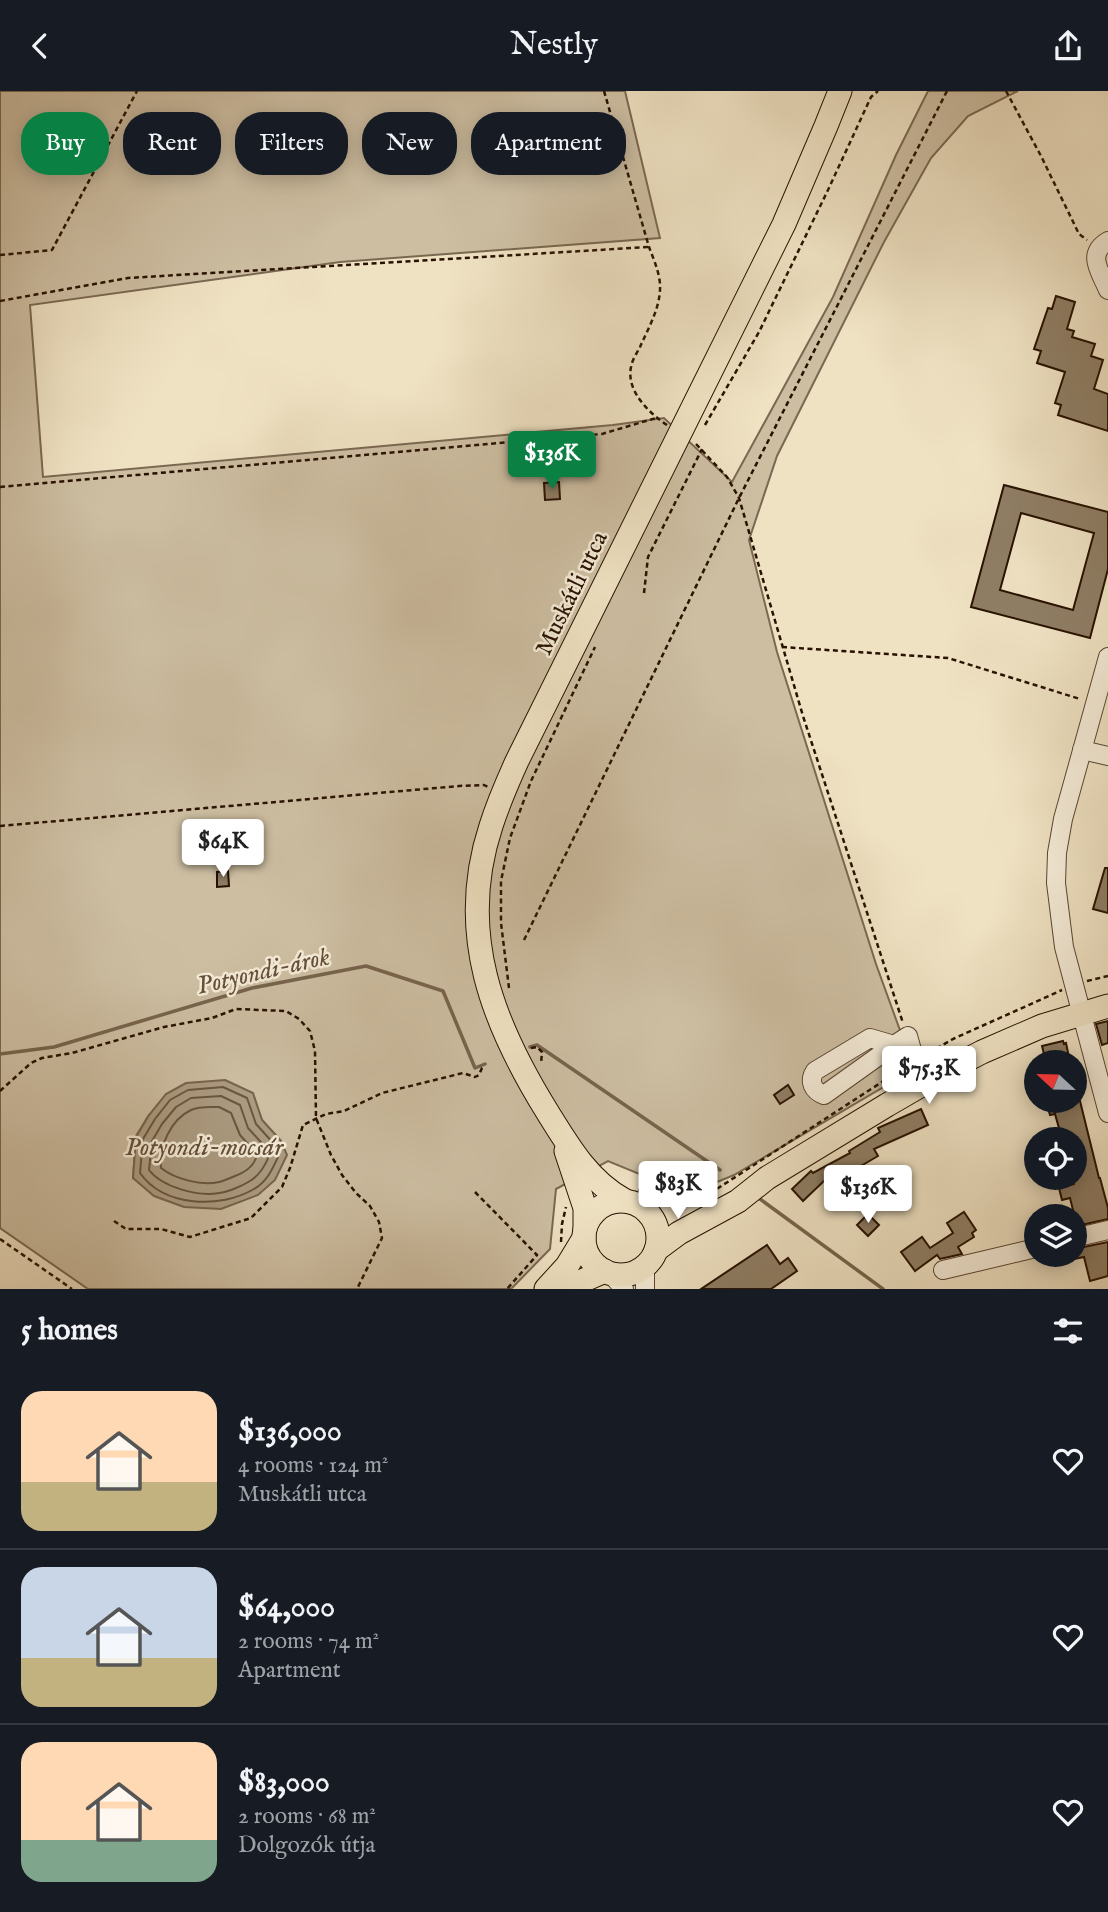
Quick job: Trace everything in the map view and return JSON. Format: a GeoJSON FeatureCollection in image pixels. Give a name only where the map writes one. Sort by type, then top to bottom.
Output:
{"type":"FeatureCollection","features":[{"type":"Feature","properties":{"kind":"main road","name":"Muskátli utca"},"geometry":{"type":"LineString","coordinates":[[633,1198],[609,1192],[578,1159],[534,1091],[510,1047],[496,1015],[481,961],[478,898],[482,863],[490,827],[523,749],[784,224],[827,126],[839,91]]}},
{"type":"Feature","properties":{"kind":"main road"},"geometry":{"type":"LineString","coordinates":[[546,1289],[567,1266],[591,1215],[600,1206],[633,1198],[660,1215],[674,1217],[705,1210],[752,1189],[865,1118],[982,1052],[1042,1026],[1108,1006]]}},
{"type":"Feature","properties":{"kind":"main road","name":"Muskátli utca"},"geometry":{"type":"LineString","coordinates":[[559,1132],[585,1208],[584,1233]]}},
{"type":"Feature","properties":{"kind":"main road"},"geometry":{"type":"LineString","coordinates":[[567,1289],[575,1284],[613,1278],[640,1270],[679,1233],[738,1201],[752,1189]]}},
{"type":"Feature","properties":{"kind":"main road"},"geometry":{"type":"LineString","coordinates":[[633,1198],[656,1224],[659,1237],[651,1258]]}},
{"type":"Feature","properties":{"kind":"main road"},"geometry":{"type":"LineString","coordinates":[[584,1233],[589,1258],[613,1278]]}},
{"type":"Feature","properties":{"kind":"street"},"geometry":{"type":"LineString","coordinates":[[1103,244],[1096,252],[1096,259],[1108,290]]}},
{"type":"Feature","properties":{"kind":"street"},"geometry":{"type":"LineString","coordinates":[[1108,657],[1063,819],[1057,853],[1059,912],[1064,947],[1108,1113]]}},
{"type":"Feature","properties":{"kind":"street"},"geometry":{"type":"LineString","coordinates":[[1082,750],[1108,756]]}},
{"type":"Feature","properties":{"kind":"street"},"geometry":{"type":"LineString","coordinates":[[901,1040],[926,1083]]}},
{"type":"Feature","properties":{"kind":"street"},"geometry":{"type":"LineString","coordinates":[[1087,1235],[1108,1230]]}},
{"type":"Feature","properties":{"kind":"street"},"geometry":{"type":"LineString","coordinates":[[943,1270],[1024,1251]]}},
{"type":"Feature","properties":{"kind":"street"},"geometry":{"type":"LineString","coordinates":[[645,1289],[651,1258]]}},
{"type":"Feature","properties":{"kind":"path"},"geometry":{"type":"LineString","coordinates":[[0,255],[51,250],[137,91]]}},
{"type":"Feature","properties":{"kind":"path"},"geometry":{"type":"LineString","coordinates":[[0,487],[602,434],[656,418],[641,402],[631,384],[631,367],[655,315],[660,288],[604,91]]}},
{"type":"Feature","properties":{"kind":"path"},"geometry":{"type":"LineString","coordinates":[[701,432],[759,332],[871,97],[878,91]]}},
{"type":"Feature","properties":{"kind":"path"},"geometry":{"type":"LineString","coordinates":[[524,940],[739,498],[947,91]]}},
{"type":"Feature","properties":{"kind":"path"},"geometry":{"type":"LineString","coordinates":[[1006,91],[1079,234],[1091,243],[1103,244]]}},
{"type":"Feature","properties":{"kind":"path"},"geometry":{"type":"LineString","coordinates":[[0,301],[128,278],[649,247]]}},
{"type":"Feature","properties":{"kind":"path"},"geometry":{"type":"LineString","coordinates":[[695,443],[727,477],[739,498],[782,647],[895,1000],[901,1040]]}},
{"type":"Feature","properties":{"kind":"path"},"geometry":{"type":"LineString","coordinates":[[644,593],[648,557],[702,449]]}},
{"type":"Feature","properties":{"kind":"path"},"geometry":{"type":"LineString","coordinates":[[509,990],[501,923],[501,881],[510,838],[531,781],[597,643]]}},
{"type":"Feature","properties":{"kind":"path"},"geometry":{"type":"LineString","coordinates":[[782,647],[948,658],[1095,704]]}},
{"type":"Feature","properties":{"kind":"path"},"geometry":{"type":"LineString","coordinates":[[0,826],[460,786],[484,785],[503,793]]}},
{"type":"Feature","properties":{"kind":"path"},"geometry":{"type":"LineString","coordinates":[[633,1198],[671,1204],[706,1196],[763,1157],[953,1039],[1075,984],[1108,976]]}},
{"type":"Feature","properties":{"kind":"path"},"geometry":{"type":"LineString","coordinates":[[0,1091],[31,1063],[42,1058],[72,1053],[164,1027],[212,1018],[236,1009],[286,1011],[299,1019],[310,1031],[315,1051],[316,1118],[331,1155],[342,1175],[370,1206],[379,1222],[382,1238],[357,1289]]}},
{"type":"Feature","properties":{"kind":"path"},"geometry":{"type":"LineString","coordinates":[[531,1048],[537,1047],[542,1052],[541,1069]]}},
{"type":"Feature","properties":{"kind":"path"},"geometry":{"type":"LineString","coordinates":[[114,1221],[126,1229],[161,1229],[190,1237],[251,1218],[282,1187],[303,1125],[326,1114],[344,1111],[382,1093],[464,1073],[475,1077],[480,1075],[485,1066]]}},
{"type":"Feature","properties":{"kind":"path"},"geometry":{"type":"LineString","coordinates":[[475,1192],[537,1255],[507,1289]]}},
{"type":"Feature","properties":{"kind":"path"},"geometry":{"type":"LineString","coordinates":[[558,1249],[565,1208],[580,1196]]}},
{"type":"Feature","properties":{"kind":"path"},"geometry":{"type":"LineString","coordinates":[[0,1239],[72,1289]]}},
{"type":"Feature","properties":{"kind":"shaded area"},"geometry":{"type":"Polygon","coordinates":[[[0,91],[625,91],[660,238],[340,262],[30,305],[43,477],[613,425],[664,418],[732,482],[833,297],[896,155],[928,91],[1018,91],[968,116],[931,158],[884,242],[777,456],[749,540],[777,652],[876,964],[914,1069],[734,1175],[688,1194],[608,1161],[556,1189],[550,1249],[511,1289],[88,1289],[0,1228],[0,91]],[[252,1093],[149,1115],[136,1136],[133,1178],[281,1141],[262,1120],[252,1093]]]}},
{"type":"Feature","properties":{"kind":"water","name":"Potyondi-mocsár"},"geometry":{"type":"Polygon","coordinates":[[[225,1080],[253,1093],[262,1120],[281,1141],[287,1155],[275,1180],[258,1195],[221,1209],[184,1207],[154,1196],[133,1178],[136,1137],[149,1115],[166,1094],[186,1083],[225,1080]]]}},
{"type":"Feature","properties":{"kind":"building"},"geometry":{"type":"Polygon","coordinates":[[[1056,296],[1075,302],[1067,329],[1074,331],[1072,337],[1095,344],[1091,356],[1103,360],[1094,389],[1108,394],[1108,431],[1058,415],[1061,405],[1055,403],[1065,372],[1037,363],[1041,351],[1034,349],[1048,308],[1052,309],[1056,296]]]}},
{"type":"Feature","properties":{"kind":"building"},"geometry":{"type":"Polygon","coordinates":[[[559,482],[560,499],[545,500],[544,483],[559,482]]]}},
{"type":"Feature","properties":{"kind":"building"},"geometry":{"type":"Polygon","coordinates":[[[1004,485],[1108,512],[1108,569],[1090,638],[971,607],[1004,485]],[[1021,513],[1000,590],[1073,610],[1094,533],[1021,513]]]}},
{"type":"Feature","properties":{"kind":"building"},"geometry":{"type":"Polygon","coordinates":[[[1105,868],[1108,868],[1108,913],[1093,909],[1105,868]]]}},
{"type":"Feature","properties":{"kind":"building"},"geometry":{"type":"Polygon","coordinates":[[[228,871],[229,886],[217,887],[217,872],[228,871]]]}},
{"type":"Feature","properties":{"kind":"building"},"geometry":{"type":"Polygon","coordinates":[[[1108,1021],[1108,1043],[1102,1045],[1096,1024],[1108,1021]]]}},
{"type":"Feature","properties":{"kind":"building"},"geometry":{"type":"Polygon","coordinates":[[[1063,1041],[1067,1050],[1043,1050],[1042,1046],[1063,1041]]]}},
{"type":"Feature","properties":{"kind":"building"},"geometry":{"type":"Polygon","coordinates":[[[788,1085],[794,1095],[780,1104],[774,1095],[788,1085]]]}},
{"type":"Feature","properties":{"kind":"building"},"geometry":{"type":"Polygon","coordinates":[[[921,1109],[928,1125],[874,1149],[878,1156],[849,1173],[854,1182],[835,1192],[827,1178],[803,1201],[792,1189],[811,1171],[813,1173],[850,1153],[849,1151],[880,1132],[878,1128],[921,1109]]]}},
{"type":"Feature","properties":{"kind":"building"},"geometry":{"type":"Polygon","coordinates":[[[1049,1113],[1083,1113],[1086,1127],[1059,1127],[1055,1114],[1049,1113]]]}},
{"type":"Feature","properties":{"kind":"building"},"geometry":{"type":"Polygon","coordinates":[[[1087,1129],[1108,1208],[1108,1219],[1087,1224],[1087,1204],[1072,1204],[1070,1198],[1062,1200],[1060,1190],[1087,1190],[1087,1129]]]}},
{"type":"Feature","properties":{"kind":"building"},"geometry":{"type":"Polygon","coordinates":[[[964,1212],[976,1230],[972,1233],[974,1237],[958,1247],[962,1254],[940,1259],[937,1255],[915,1271],[901,1252],[922,1237],[930,1248],[953,1233],[947,1223],[964,1212]]]}},
{"type":"Feature","properties":{"kind":"building"},"geometry":{"type":"Polygon","coordinates":[[[868,1214],[879,1225],[868,1236],[857,1225],[868,1214]]]}},
{"type":"Feature","properties":{"kind":"building"},"geometry":{"type":"Polygon","coordinates":[[[1108,1242],[1108,1276],[1090,1281],[1086,1267],[1087,1246],[1108,1242]]]}},
{"type":"Feature","properties":{"kind":"building"},"geometry":{"type":"Polygon","coordinates":[[[767,1245],[780,1264],[788,1258],[797,1271],[771,1289],[701,1289],[767,1245]]]}},
{"type":"Feature","properties":{"kind":"waterway","name":"Potyondi-árok"},"geometry":{"type":"LineString","coordinates":[[0,1054],[54,1047],[252,988],[366,966],[443,991],[475,1068],[485,1064]]}},
{"type":"Feature","properties":{"kind":"waterway","name":"Potyondi-árok"},"geometry":{"type":"LineString","coordinates":[[530,1047],[537,1045],[720,1170]]}},
{"type":"Feature","properties":{"kind":"waterway","name":"Potyondi-árok"},"geometry":{"type":"LineString","coordinates":[[760,1199],[883,1289]]}}]}
